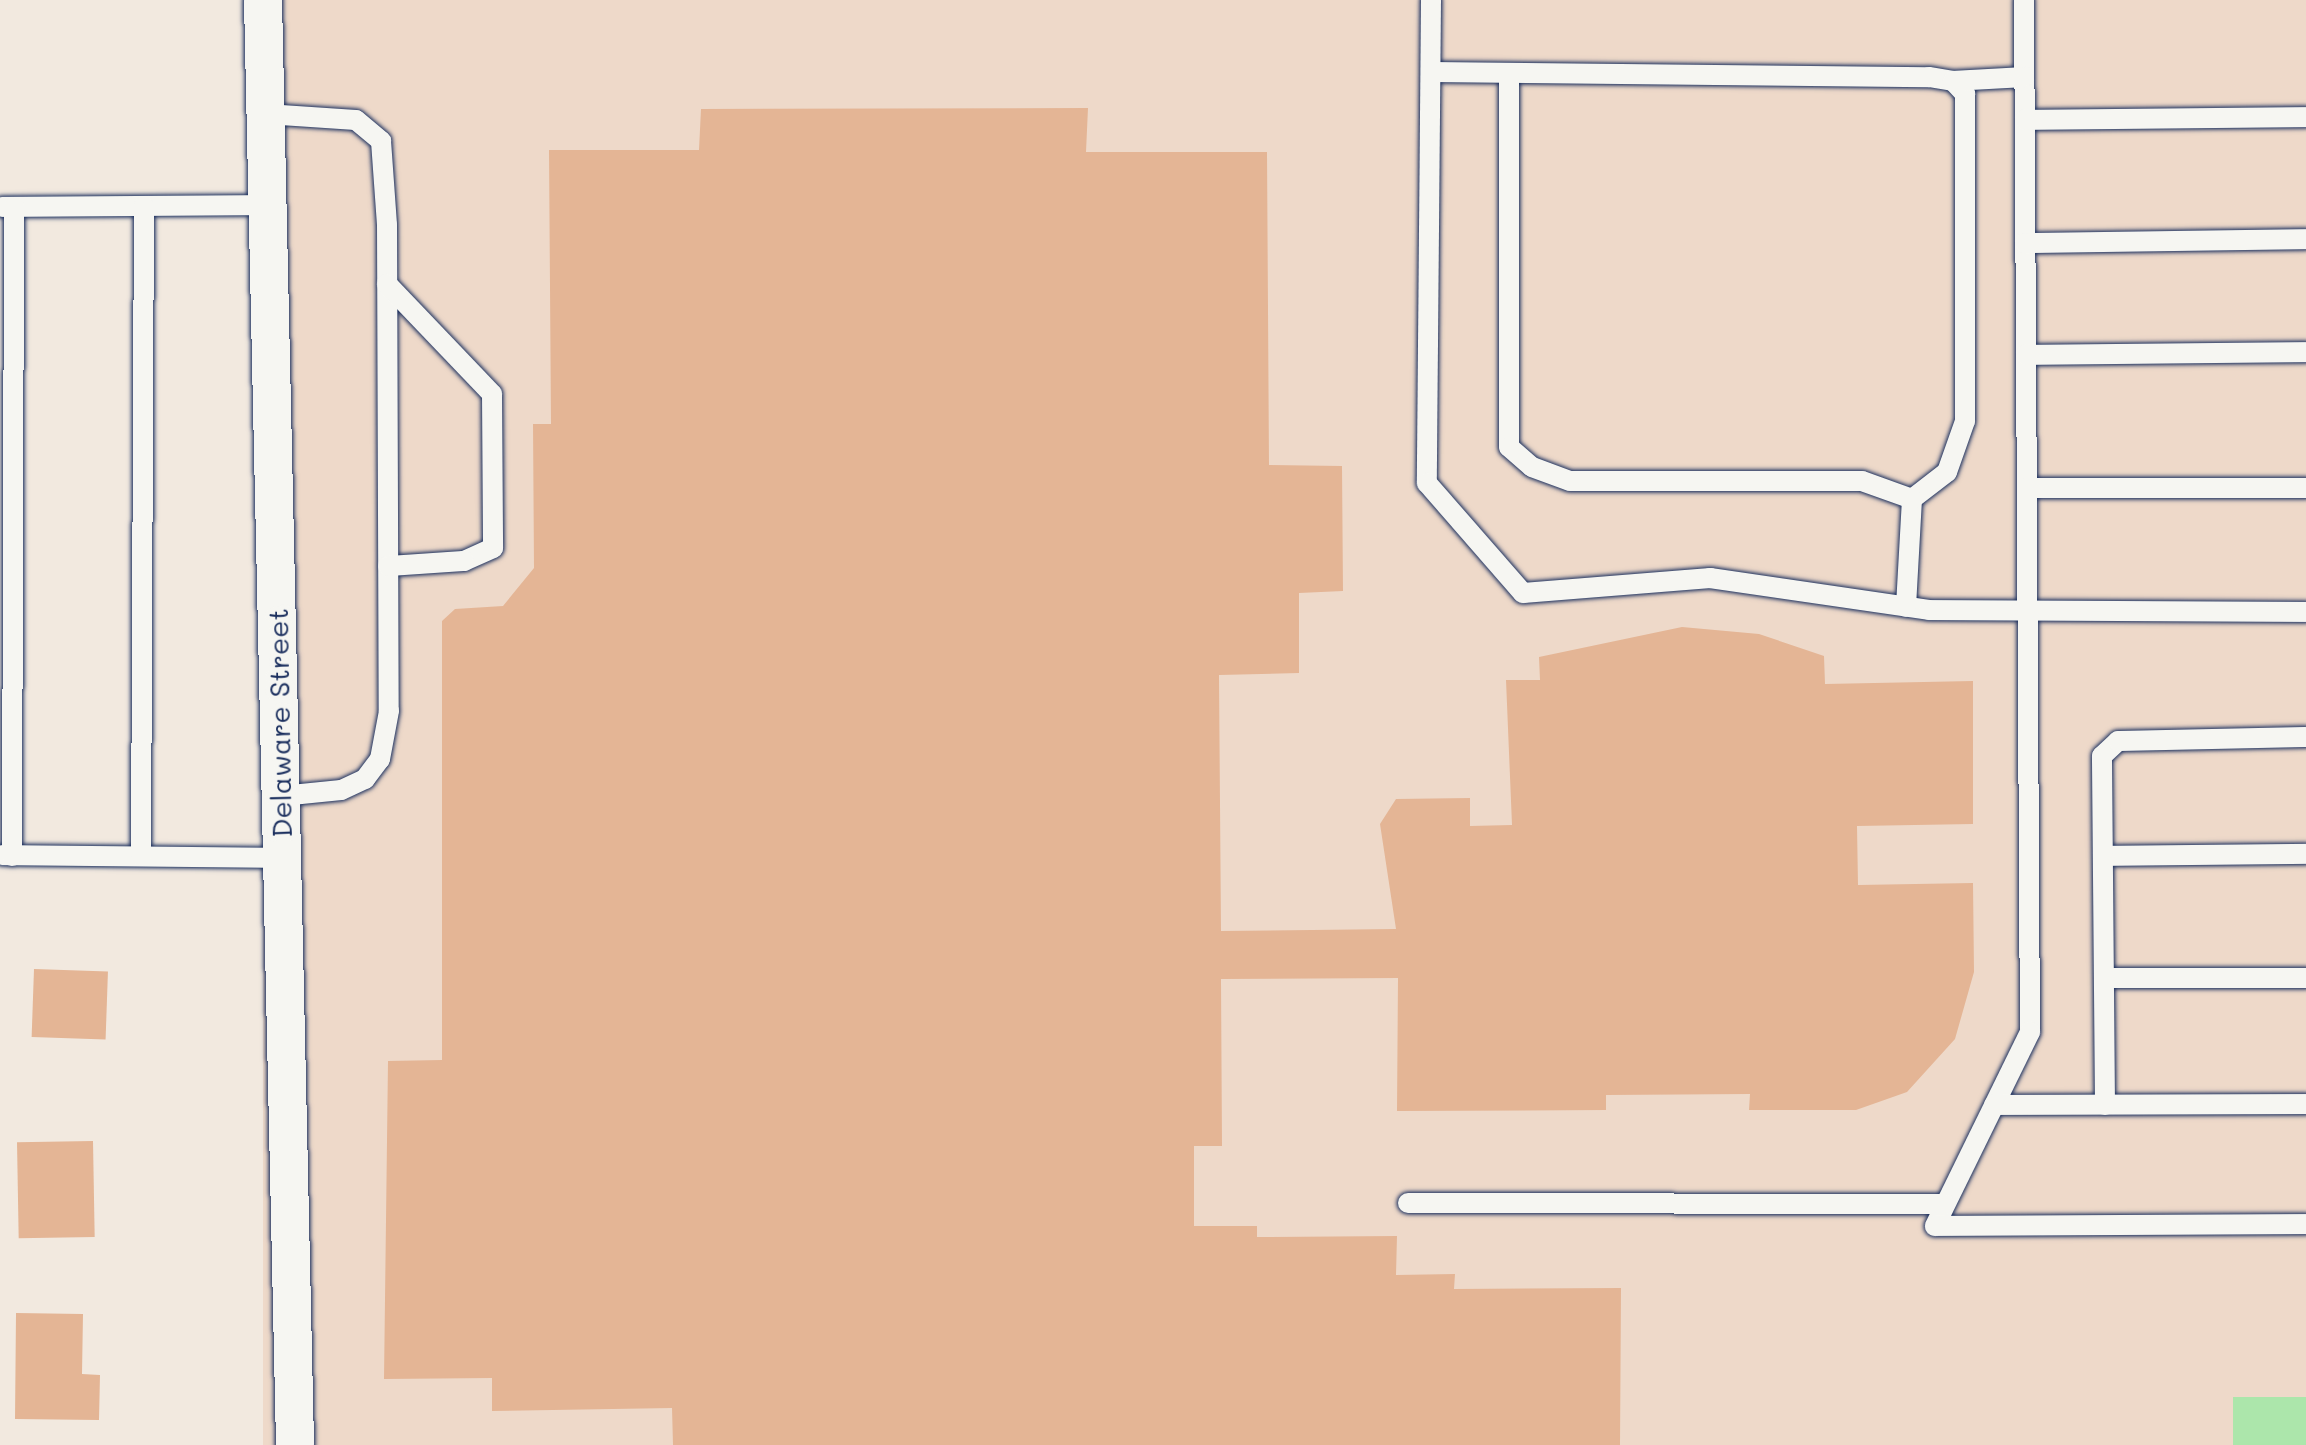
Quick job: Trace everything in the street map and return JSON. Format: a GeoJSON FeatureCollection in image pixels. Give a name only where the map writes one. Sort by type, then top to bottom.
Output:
{"type":"FeatureCollection","features":[{"type":"Feature","properties":{"kind":"street","name":"Delaware Street"},"geometry":{"type":"LineString","coordinates":[[264,0],[296,1445]]}},
{"type":"Feature","properties":{"kind":"lane"},"geometry":{"type":"LineString","coordinates":[[1431,0],[1428,484],[1522,593],[1710,578],[1906,607],[2027,615],[2306,612]]}},
{"type":"Feature","properties":{"kind":"lane"},"geometry":{"type":"LineString","coordinates":[[2024,0],[2030,1032],[1935,1226],[2306,1224]]}},
{"type":"Feature","properties":{"kind":"lane"},"geometry":{"type":"LineString","coordinates":[[1430,72],[1952,81],[2024,77]]}},
{"type":"Feature","properties":{"kind":"lane"},"geometry":{"type":"LineString","coordinates":[[1509,73],[1509,446],[1532,468],[1570,481],[1862,481],[1912,500]]}},
{"type":"Feature","properties":{"kind":"lane"},"geometry":{"type":"LineString","coordinates":[[1906,607],[1912,500],[1947,472],[1965,421],[1965,94],[1952,81]]}},
{"type":"Feature","properties":{"kind":"lane"},"geometry":{"type":"LineString","coordinates":[[266,114],[356,120],[382,140],[387,226],[389,711],[380,759],[365,779],[341,790],[281,796]]}},
{"type":"Feature","properties":{"kind":"lane"},"geometry":{"type":"LineString","coordinates":[[2025,120],[2306,117]]}},
{"type":"Feature","properties":{"kind":"lane"},"geometry":{"type":"LineString","coordinates":[[268,205],[7,207],[6,856],[282,858]]}},
{"type":"Feature","properties":{"kind":"lane"},"geometry":{"type":"LineString","coordinates":[[141,856],[144,206]]}},
{"type":"Feature","properties":{"kind":"lane"},"geometry":{"type":"LineString","coordinates":[[2025,244],[2306,238]]}},
{"type":"Feature","properties":{"kind":"lane"},"geometry":{"type":"LineString","coordinates":[[387,284],[492,394],[493,548],[464,562],[388,566]]}},
{"type":"Feature","properties":{"kind":"lane"},"geometry":{"type":"LineString","coordinates":[[2026,356],[2306,352]]}},
{"type":"Feature","properties":{"kind":"lane"},"geometry":{"type":"LineString","coordinates":[[2027,488],[2306,488]]}},
{"type":"Feature","properties":{"kind":"lane"},"geometry":{"type":"LineString","coordinates":[[2105,1105],[2102,756],[2118,741],[2306,737]]}},
{"type":"Feature","properties":{"kind":"lane"},"geometry":{"type":"LineString","coordinates":[[2103,856],[2306,854]]}},
{"type":"Feature","properties":{"kind":"lane"},"geometry":{"type":"LineString","coordinates":[[2104,978],[2306,978]]}},
{"type":"Feature","properties":{"kind":"lane"},"geometry":{"type":"LineString","coordinates":[[1994,1105],[2306,1104]]}},
{"type":"Feature","properties":{"kind":"lane"},"geometry":{"type":"LineString","coordinates":[[1408,1203],[1945,1204]]}},
{"type":"Feature","properties":{"kind":"shaded area"},"geometry":{"type":"Polygon","coordinates":[[[263,0],[2306,0],[2306,1445],[263,1445],[263,0]]]}},
{"type":"Feature","properties":{"kind":"green space"},"geometry":{"type":"Polygon","coordinates":[[[2233,1397],[2306,1397],[2306,1445],[2233,1445],[2233,1397]]]}},
{"type":"Feature","properties":{"kind":"building"},"geometry":{"type":"Polygon","coordinates":[[[1088,108],[1086,152],[1267,152],[1269,465],[1342,466],[1343,591],[1299,593],[1299,673],[1219,675],[1221,931],[1396,929],[1380,824],[1396,799],[1470,798],[1470,826],[1512,825],[1506,680],[1540,680],[1539,657],[1682,627],[1759,634],[1824,656],[1825,684],[1973,681],[1973,824],[1857,826],[1858,885],[1973,883],[1974,972],[1955,1039],[1907,1092],[1856,1110],[1749,1110],[1750,1094],[1606,1095],[1606,1110],[1397,1111],[1398,978],[1221,979],[1222,1146],[1194,1146],[1194,1226],[1257,1226],[1257,1237],[1397,1236],[1396,1275],[1455,1274],[1454,1289],[1621,1288],[1620,1445],[673,1445],[672,1408],[492,1411],[492,1378],[384,1379],[388,1061],[442,1060],[442,621],[455,609],[503,606],[534,568],[533,424],[551,424],[549,150],[699,150],[701,109],[1088,108]]]}},
{"type":"Feature","properties":{"kind":"building"},"geometry":{"type":"Polygon","coordinates":[[[34,969],[108,972],[106,1040],[32,1037],[34,969]]]}},
{"type":"Feature","properties":{"kind":"building"},"geometry":{"type":"Polygon","coordinates":[[[93,1141],[95,1237],[19,1238],[17,1142],[93,1141]]]}},
{"type":"Feature","properties":{"kind":"building"},"geometry":{"type":"Polygon","coordinates":[[[16,1313],[83,1314],[82,1374],[100,1375],[99,1420],[15,1419],[16,1313]]]}}]}
